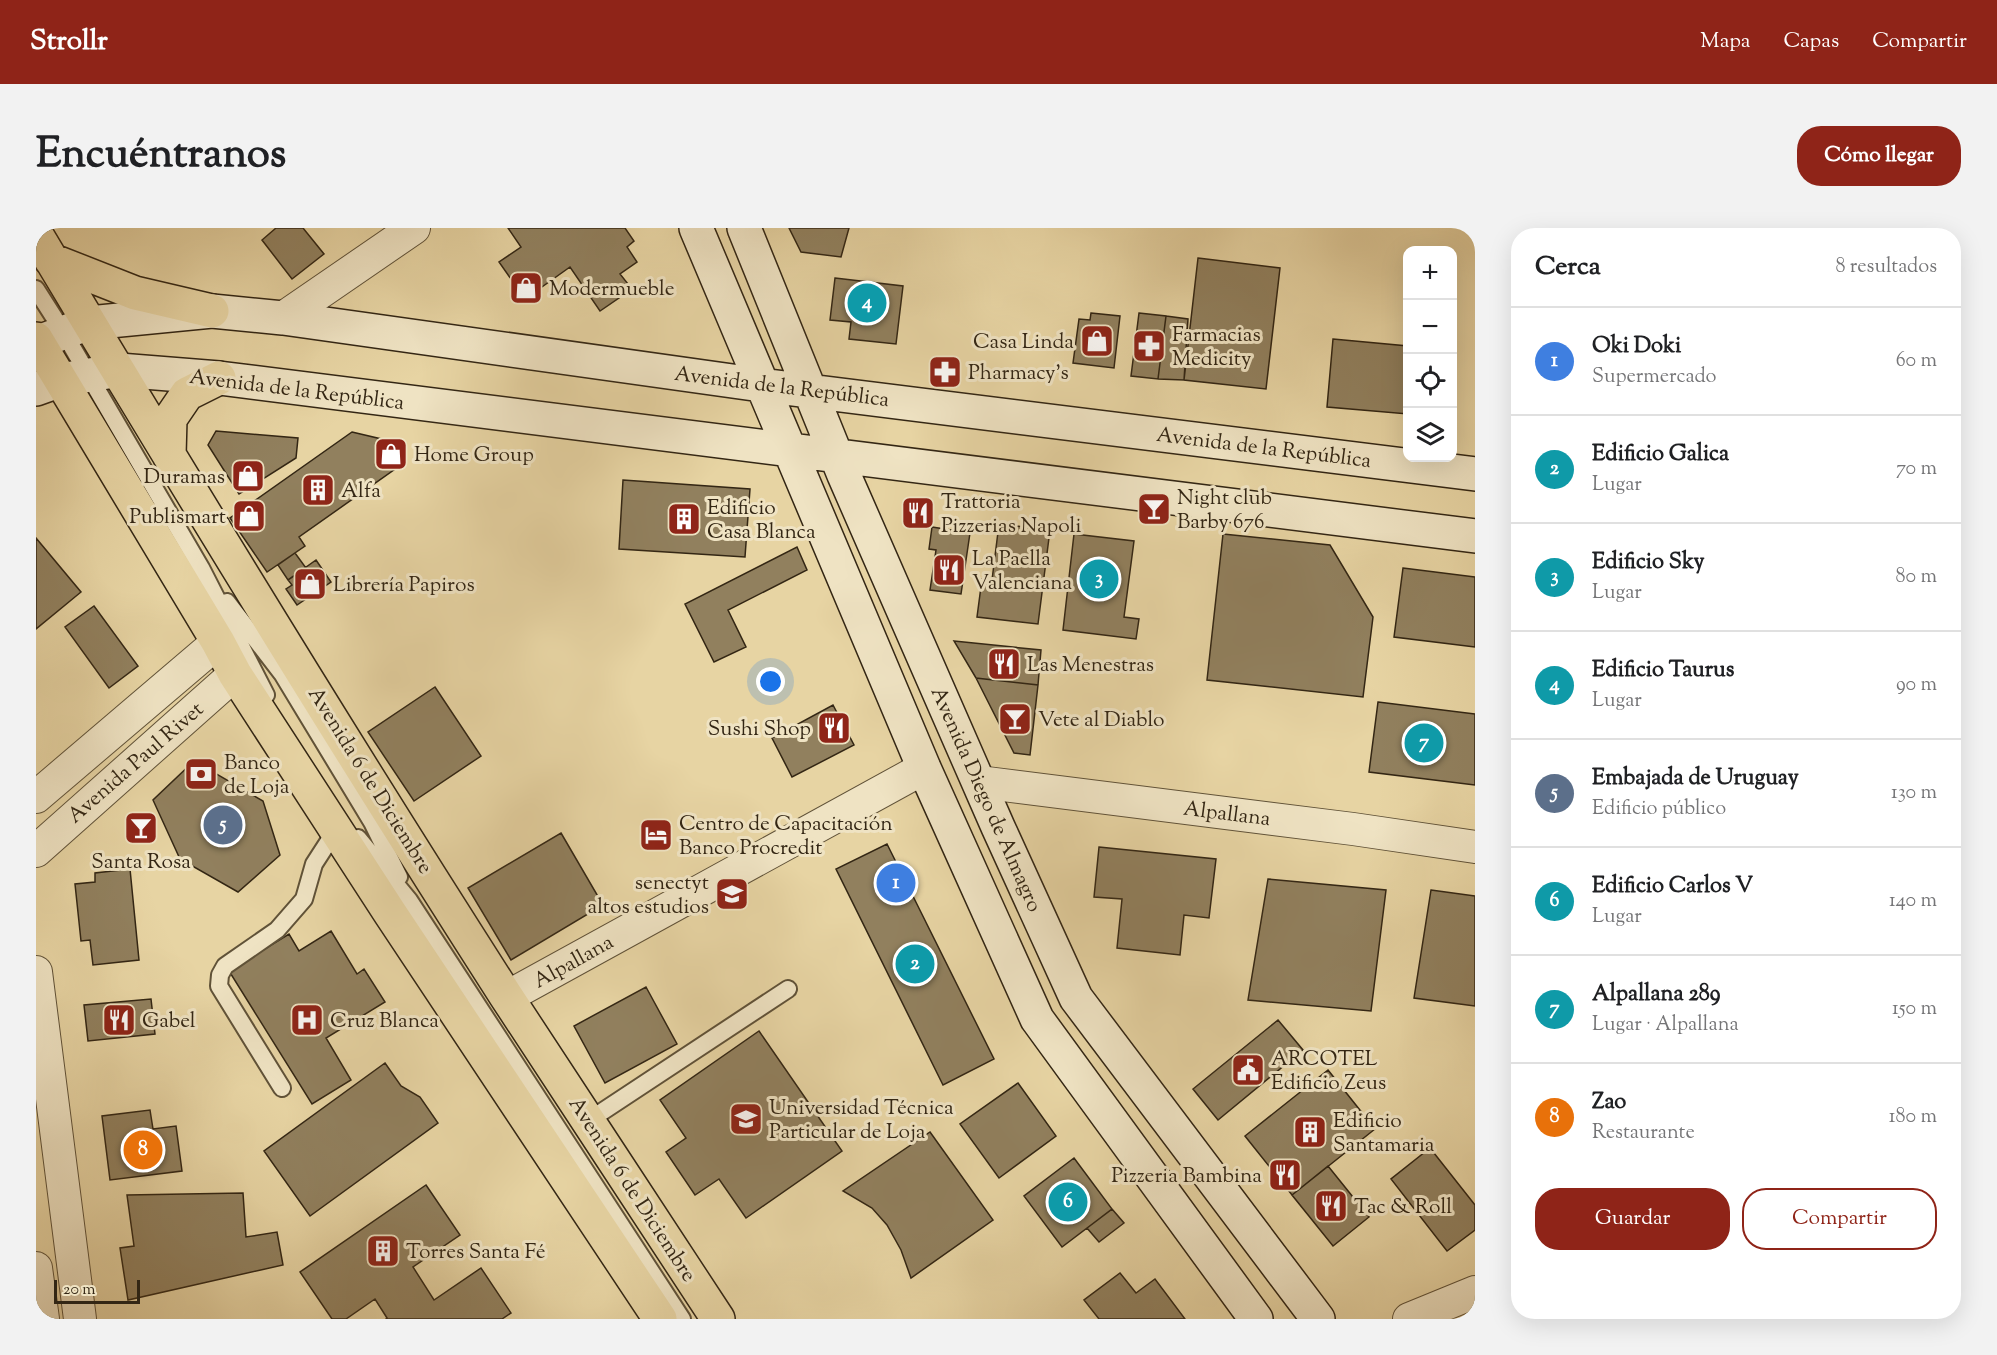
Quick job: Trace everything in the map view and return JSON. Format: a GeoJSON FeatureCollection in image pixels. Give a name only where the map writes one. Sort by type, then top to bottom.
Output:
{"type":"FeatureCollection","features":[{"type":"Feature","properties":{"kind":"main road","name":"Avenida Diego de Almagro"},"geometry":{"type":"LineString","coordinates":[[696,228],[924,768],[1037,1018],[1256,1319]]}},
{"type":"Feature","properties":{"kind":"main road","name":"Avenida Diego de Almagro"},"geometry":{"type":"LineString","coordinates":[[744,228],[836,456],[1076,998],[1318,1319]]}},
{"type":"Feature","properties":{"kind":"main road"},"geometry":{"type":"LineString","coordinates":[[44,247],[135,293],[212,311]]}},
{"type":"Feature","properties":{"kind":"main road","name":"Avenida 6 de Diciembre"},"geometry":{"type":"LineString","coordinates":[[44,247],[53,336],[69,386],[235,674],[660,1319]]}},
{"type":"Feature","properties":{"kind":"main road","name":"Avenida de la República"},"geometry":{"type":"LineString","coordinates":[[53,336],[212,311],[283,318],[761,385],[1475,474]]}},
{"type":"Feature","properties":{"kind":"main road","name":"Avenida 6 de Diciembre"},"geometry":{"type":"LineString","coordinates":[[53,336],[69,386],[169,455],[507,997],[718,1319]]}},
{"type":"Feature","properties":{"kind":"main road","name":"Avenida de la República"},"geometry":{"type":"LineString","coordinates":[[69,386],[219,378],[1475,536]]}},
{"type":"Feature","properties":{"kind":"main road"},"geometry":{"type":"LineString","coordinates":[[169,455],[170,419],[187,394],[219,378]]}},
{"type":"Feature","properties":{"kind":"street"},"geometry":{"type":"LineString","coordinates":[[283,318],[414,228]]}},
{"type":"Feature","properties":{"kind":"street","name":"Avenida Paul Rivet"},"geometry":{"type":"LineString","coordinates":[[36,797],[218,642]]}},
{"type":"Feature","properties":{"kind":"street","name":"Avenida Paul Rivet"},"geometry":{"type":"LineString","coordinates":[[36,851],[58,829],[235,674]]}},
{"type":"Feature","properties":{"kind":"street","name":"Alpallana"},"geometry":{"type":"LineString","coordinates":[[507,997],[924,768]]}},
{"type":"Feature","properties":{"kind":"street","name":"Alpallana"},"geometry":{"type":"LineString","coordinates":[[979,782],[1353,829],[1475,848]]}},
{"type":"Feature","properties":{"kind":"street"},"geometry":{"type":"LineString","coordinates":[[36,804],[58,829]]}},
{"type":"Feature","properties":{"kind":"street"},"geometry":{"type":"LineString","coordinates":[[36,972],[80,1319]]}},
{"type":"Feature","properties":{"kind":"street"},"geometry":{"type":"LineString","coordinates":[[36,1268],[43,1319]]}},
{"type":"Feature","properties":{"kind":"street"},"geometry":{"type":"LineString","coordinates":[[1409,1319],[1475,1292]]}},
{"type":"Feature","properties":{"kind":"lane"},"geometry":{"type":"LineString","coordinates":[[36,289],[53,336]]}},
{"type":"Feature","properties":{"kind":"lane"},"geometry":{"type":"LineString","coordinates":[[69,386],[201,568],[283,675],[372,822],[409,900]]}},
{"type":"Feature","properties":{"kind":"lane"},"geometry":{"type":"LineString","coordinates":[[201,568],[260,684],[314,774],[353,832],[409,900],[682,1319]]}},
{"type":"Feature","properties":{"kind":"lane"},"geometry":{"type":"LineString","coordinates":[[282,1088],[219,986],[220,975],[225,966],[277,930],[304,899],[314,864],[336,830]]}},
{"type":"Feature","properties":{"kind":"lane"},"geometry":{"type":"LineString","coordinates":[[588,1121],[788,989]]}},
{"type":"Feature","properties":{"kind":"building"},"geometry":{"type":"Polygon","coordinates":[[[276,228],[303,228],[324,254],[292,279],[262,240],[276,228]]]}},
{"type":"Feature","properties":{"kind":"building"},"geometry":{"type":"Polygon","coordinates":[[[508,228],[625,228],[634,241],[627,247],[637,262],[620,274],[632,289],[600,311],[570,267],[525,299],[499,262],[521,247],[508,228]]]}},
{"type":"Feature","properties":{"kind":"building"},"geometry":{"type":"Polygon","coordinates":[[[789,228],[849,228],[841,257],[801,252],[789,228]]]}},
{"type":"Feature","properties":{"kind":"building"},"geometry":{"type":"Polygon","coordinates":[[[1198,258],[1280,268],[1266,389],[1184,380],[1198,258]]]}},
{"type":"Feature","properties":{"kind":"building"},"geometry":{"type":"Polygon","coordinates":[[[835,278],[903,286],[896,344],[849,339],[851,322],[830,320],[835,278]]]}},
{"type":"Feature","properties":{"kind":"building","name":"Casa Linda"},"geometry":{"type":"Polygon","coordinates":[[[1091,313],[1120,316],[1114,368],[1073,363],[1079,319],[1090,320],[1091,313]]]}},
{"type":"Feature","properties":{"kind":"building","name":"Farmacias Medicity"},"geometry":{"type":"Polygon","coordinates":[[[1139,313],[1166,316],[1158,379],[1131,376],[1139,313]]]}},
{"type":"Feature","properties":{"kind":"building"},"geometry":{"type":"Polygon","coordinates":[[[1166,316],[1188,319],[1184,380],[1158,379],[1166,316]]]}},
{"type":"Feature","properties":{"kind":"building"},"geometry":{"type":"Polygon","coordinates":[[[1333,339],[1403,346],[1403,414],[1327,407],[1333,339]]]}},
{"type":"Feature","properties":{"kind":"building","name":"Duramas"},"geometry":{"type":"Polygon","coordinates":[[[216,431],[298,438],[296,458],[239,494],[208,445],[216,431]]]}},
{"type":"Feature","properties":{"kind":"building","name":"Alfa"},"geometry":{"type":"Polygon","coordinates":[[[352,432],[390,441],[405,462],[299,537],[305,546],[267,572],[230,518],[352,432]]]}},
{"type":"Feature","properties":{"kind":"building","name":"Edificio Casa Blanca"},"geometry":{"type":"Polygon","coordinates":[[[623,480],[750,489],[745,557],[619,549],[623,480]]]}},
{"type":"Feature","properties":{"kind":"building"},"geometry":{"type":"Polygon","coordinates":[[[999,524],[1050,530],[1038,624],[977,617],[982,579],[992,580],[999,524]]]}},
{"type":"Feature","properties":{"kind":"building","name":"La Paella Valenciana"},"geometry":{"type":"Polygon","coordinates":[[[932,527],[970,533],[961,594],[930,590],[936,550],[929,549],[932,527]]]}},
{"type":"Feature","properties":{"kind":"building"},"geometry":{"type":"Polygon","coordinates":[[[1074,534],[1134,541],[1124,617],[1139,619],[1136,639],[1063,630],[1074,534]]]}},
{"type":"Feature","properties":{"kind":"building"},"geometry":{"type":"Polygon","coordinates":[[[1223,534],[1330,545],[1373,617],[1363,697],[1207,680],[1223,534]]]}},
{"type":"Feature","properties":{"kind":"building"},"geometry":{"type":"Polygon","coordinates":[[[36,538],[81,592],[36,629],[36,538]]]}},
{"type":"Feature","properties":{"kind":"building"},"geometry":{"type":"Polygon","coordinates":[[[797,547],[807,570],[728,610],[746,647],[714,662],[685,604],[797,547]]]}},
{"type":"Feature","properties":{"kind":"building"},"geometry":{"type":"Polygon","coordinates":[[[295,553],[306,568],[288,580],[278,565],[295,553]]]}},
{"type":"Feature","properties":{"kind":"building","name":"Librería Papiros"},"geometry":{"type":"Polygon","coordinates":[[[316,560],[331,582],[297,605],[286,589],[292,585],[288,580],[316,560]]]}},
{"type":"Feature","properties":{"kind":"building"},"geometry":{"type":"Polygon","coordinates":[[[1403,568],[1475,577],[1475,647],[1394,637],[1403,568]]]}},
{"type":"Feature","properties":{"kind":"building"},"geometry":{"type":"Polygon","coordinates":[[[94,606],[138,666],[109,688],[65,627],[94,606]]]}},
{"type":"Feature","properties":{"kind":"building","name":"Las Menestras"},"geometry":{"type":"Polygon","coordinates":[[[954,641],[1041,650],[1038,685],[976,678],[954,641]]]}},
{"type":"Feature","properties":{"kind":"building","name":"Vete al Diablo"},"geometry":{"type":"Polygon","coordinates":[[[976,678],[1038,685],[1030,755],[1014,753],[976,678]]]}},
{"type":"Feature","properties":{"kind":"building"},"geometry":{"type":"Polygon","coordinates":[[[435,687],[481,756],[414,801],[368,732],[435,687]]]}},
{"type":"Feature","properties":{"kind":"building"},"geometry":{"type":"Polygon","coordinates":[[[1378,702],[1475,714],[1475,785],[1369,772],[1378,702]]]}},
{"type":"Feature","properties":{"kind":"building"},"geometry":{"type":"Polygon","coordinates":[[[833,705],[854,745],[792,777],[772,738],[833,705]]]}},
{"type":"Feature","properties":{"kind":"building"},"geometry":{"type":"Polygon","coordinates":[[[194,761],[263,801],[280,855],[238,892],[180,859],[153,800],[194,761]]]}},
{"type":"Feature","properties":{"kind":"building"},"geometry":{"type":"Polygon","coordinates":[[[561,833],[603,905],[511,960],[468,888],[561,833]]]}},
{"type":"Feature","properties":{"kind":"building"},"geometry":{"type":"Polygon","coordinates":[[[887,844],[994,1059],[943,1085],[836,869],[887,844]]]}},
{"type":"Feature","properties":{"kind":"building"},"geometry":{"type":"Polygon","coordinates":[[[1099,847],[1216,859],[1209,918],[1184,915],[1180,955],[1117,948],[1122,899],[1094,897],[1099,847]]]}},
{"type":"Feature","properties":{"kind":"building"},"geometry":{"type":"Polygon","coordinates":[[[130,869],[139,960],[93,965],[90,940],[81,941],[75,884],[95,882],[95,873],[130,869]]]}},
{"type":"Feature","properties":{"kind":"building"},"geometry":{"type":"Polygon","coordinates":[[[1268,879],[1386,890],[1371,1011],[1248,1000],[1268,879]]]}},
{"type":"Feature","properties":{"kind":"building"},"geometry":{"type":"Polygon","coordinates":[[[1431,890],[1475,896],[1475,1006],[1414,998],[1431,890]]]}},
{"type":"Feature","properties":{"kind":"building","name":"Cruz Blanca"},"geometry":{"type":"Polygon","coordinates":[[[331,931],[357,974],[364,969],[385,1002],[326,1038],[351,1080],[312,1104],[229,971],[289,934],[299,951],[331,931]]]}},
{"type":"Feature","properties":{"kind":"building"},"geometry":{"type":"Polygon","coordinates":[[[646,987],[677,1044],[605,1083],[574,1026],[646,987]]]}},
{"type":"Feature","properties":{"kind":"building","name":"Gabel"},"geometry":{"type":"Polygon","coordinates":[[[151,999],[155,1034],[88,1041],[84,1005],[151,999]]]}},
{"type":"Feature","properties":{"kind":"building","name":"ARCOTEL Edificio Zeus"},"geometry":{"type":"Polygon","coordinates":[[[1278,1020],[1303,1050],[1218,1120],[1193,1089],[1278,1020]]]}},
{"type":"Feature","properties":{"kind":"building","name":"Universidad Técnica Particular de Loja"},"geometry":{"type":"Polygon","coordinates":[[[759,1031],[842,1151],[746,1218],[719,1179],[695,1195],[666,1152],[686,1138],[660,1100],[759,1031]]]}},
{"type":"Feature","properties":{"kind":"building"},"geometry":{"type":"Polygon","coordinates":[[[385,1063],[401,1086],[420,1097],[438,1123],[310,1216],[264,1151],[385,1063]]]}},
{"type":"Feature","properties":{"kind":"building","name":"Edificio Santamaria"},"geometry":{"type":"Polygon","coordinates":[[[1328,1070],[1375,1129],[1292,1195],[1245,1136],[1328,1070]]]}},
{"type":"Feature","properties":{"kind":"building"},"geometry":{"type":"Polygon","coordinates":[[[1018,1083],[1056,1136],[999,1178],[960,1124],[1018,1083]]]}},
{"type":"Feature","properties":{"kind":"building"},"geometry":{"type":"Polygon","coordinates":[[[150,1110],[153,1129],[176,1126],[182,1171],[110,1180],[102,1116],[150,1110]]]}},
{"type":"Feature","properties":{"kind":"building"},"geometry":{"type":"Polygon","coordinates":[[[930,1132],[993,1220],[911,1278],[901,1250],[887,1225],[872,1208],[843,1191],[930,1132]]]}},
{"type":"Feature","properties":{"kind":"building"},"geometry":{"type":"Polygon","coordinates":[[[1430,1148],[1475,1205],[1475,1230],[1447,1251],[1391,1179],[1430,1148]]]}},
{"type":"Feature","properties":{"kind":"building"},"geometry":{"type":"Polygon","coordinates":[[[1074,1158],[1112,1209],[1062,1247],[1024,1196],[1074,1158]]]}},
{"type":"Feature","properties":{"kind":"building","name":"Tac & Roll"},"geometry":{"type":"Polygon","coordinates":[[[1328,1166],[1369,1217],[1333,1246],[1292,1195],[1328,1166]]]}},
{"type":"Feature","properties":{"kind":"building","name":"Torres Santa Fé"},"geometry":{"type":"Polygon","coordinates":[[[426,1185],[460,1235],[413,1267],[434,1300],[481,1268],[511,1313],[502,1319],[386,1319],[375,1299],[346,1319],[332,1319],[300,1272],[426,1185]]]}},
{"type":"Feature","properties":{"kind":"building"},"geometry":{"type":"Polygon","coordinates":[[[243,1193],[246,1237],[277,1232],[283,1265],[128,1300],[120,1248],[134,1246],[127,1195],[243,1193]]]}},
{"type":"Feature","properties":{"kind":"building"},"geometry":{"type":"Polygon","coordinates":[[[1112,1209],[1124,1223],[1099,1242],[1087,1228],[1112,1209]]]}},
{"type":"Feature","properties":{"kind":"building"},"geometry":{"type":"Polygon","coordinates":[[[1120,1273],[1136,1293],[1155,1279],[1185,1319],[1099,1319],[1084,1300],[1120,1273]]]}},
{"type":"Feature","properties":{"kind":"place","name":"Modermueble"},"geometry":{"type":"Point","coordinates":[526,288]}},
{"type":"Feature","properties":{"kind":"place","name":"Edificio Taurus"},"geometry":{"type":"Point","coordinates":[867,303]}},
{"type":"Feature","properties":{"kind":"place","name":"Casa Linda"},"geometry":{"type":"Point","coordinates":[1097,341]}},
{"type":"Feature","properties":{"kind":"place","name":"Farmacias Medicity"},"geometry":{"type":"Point","coordinates":[1149,346]}},
{"type":"Feature","properties":{"kind":"place","name":"Pharmacy's"},"geometry":{"type":"Point","coordinates":[945,372]}},
{"type":"Feature","properties":{"kind":"place","name":"Home Group"},"geometry":{"type":"Point","coordinates":[391,454]}},
{"type":"Feature","properties":{"kind":"place","name":"Duramas"},"geometry":{"type":"Point","coordinates":[248,476]}},
{"type":"Feature","properties":{"kind":"place","name":"Alfa"},"geometry":{"type":"Point","coordinates":[318,490]}},
{"type":"Feature","properties":{"kind":"place","name":"Night club Barby 676"},"geometry":{"type":"Point","coordinates":[1154,509]}},
{"type":"Feature","properties":{"kind":"place","name":"Trattoria Pizzerias Napoli"},"geometry":{"type":"Point","coordinates":[918,513]}},
{"type":"Feature","properties":{"kind":"place","name":"Publismart"},"geometry":{"type":"Point","coordinates":[249,516]}},
{"type":"Feature","properties":{"kind":"place","name":"Edificio Casa Blanca"},"geometry":{"type":"Point","coordinates":[684,519]}},
{"type":"Feature","properties":{"kind":"place","name":"La Paella Valenciana"},"geometry":{"type":"Point","coordinates":[949,570]}},
{"type":"Feature","properties":{"kind":"place","name":"Edificio Sky"},"geometry":{"type":"Point","coordinates":[1099,579]}},
{"type":"Feature","properties":{"kind":"place","name":"Librería Papiros"},"geometry":{"type":"Point","coordinates":[310,584]}},
{"type":"Feature","properties":{"kind":"place","name":"Las Menestras"},"geometry":{"type":"Point","coordinates":[1004,664]}},
{"type":"Feature","properties":{"kind":"place","name":"Vete al Diablo"},"geometry":{"type":"Point","coordinates":[1015,719]}},
{"type":"Feature","properties":{"kind":"place","name":"Sushi Shop"},"geometry":{"type":"Point","coordinates":[834,728]}},
{"type":"Feature","properties":{"kind":"place","name":"Alpallana 289"},"geometry":{"type":"Point","coordinates":[1424,743]}},
{"type":"Feature","properties":{"kind":"place","name":"Banco de Loja"},"geometry":{"type":"Point","coordinates":[201,774]}},
{"type":"Feature","properties":{"kind":"place","name":"Embajada de Uruguay"},"geometry":{"type":"Point","coordinates":[223,825]}},
{"type":"Feature","properties":{"kind":"place","name":"Santa Rosa"},"geometry":{"type":"Point","coordinates":[141,828]}},
{"type":"Feature","properties":{"kind":"place","name":"Centro de Capacitación Banco Procredit"},"geometry":{"type":"Point","coordinates":[656,835]}},
{"type":"Feature","properties":{"kind":"place","name":"Oki Doki"},"geometry":{"type":"Point","coordinates":[896,883]}},
{"type":"Feature","properties":{"kind":"place","name":"senectyt altos estudios"},"geometry":{"type":"Point","coordinates":[732,894]}},
{"type":"Feature","properties":{"kind":"place","name":"Edificio Galica"},"geometry":{"type":"Point","coordinates":[915,964]}},
{"type":"Feature","properties":{"kind":"place","name":"Gabel"},"geometry":{"type":"Point","coordinates":[119,1020]}},
{"type":"Feature","properties":{"kind":"place","name":"Cruz Blanca"},"geometry":{"type":"Point","coordinates":[307,1020]}},
{"type":"Feature","properties":{"kind":"place","name":"ARCOTEL Edificio Zeus"},"geometry":{"type":"Point","coordinates":[1248,1070]}},
{"type":"Feature","properties":{"kind":"place","name":"Universidad Técnica Particular de Loja"},"geometry":{"type":"Point","coordinates":[746,1119]}},
{"type":"Feature","properties":{"kind":"place","name":"Edificio Santamaria"},"geometry":{"type":"Point","coordinates":[1310,1132]}},
{"type":"Feature","properties":{"kind":"place","name":"Zao"},"geometry":{"type":"Point","coordinates":[143,1150]}},
{"type":"Feature","properties":{"kind":"place","name":"Pizzeria Bambina"},"geometry":{"type":"Point","coordinates":[1285,1175]}},
{"type":"Feature","properties":{"kind":"place","name":"Edificio Carlos V"},"geometry":{"type":"Point","coordinates":[1068,1202]}},
{"type":"Feature","properties":{"kind":"place","name":"Tac & Roll"},"geometry":{"type":"Point","coordinates":[1331,1206]}},
{"type":"Feature","properties":{"kind":"place","name":"Torres Santa Fé"},"geometry":{"type":"Point","coordinates":[383,1251]}}]}
